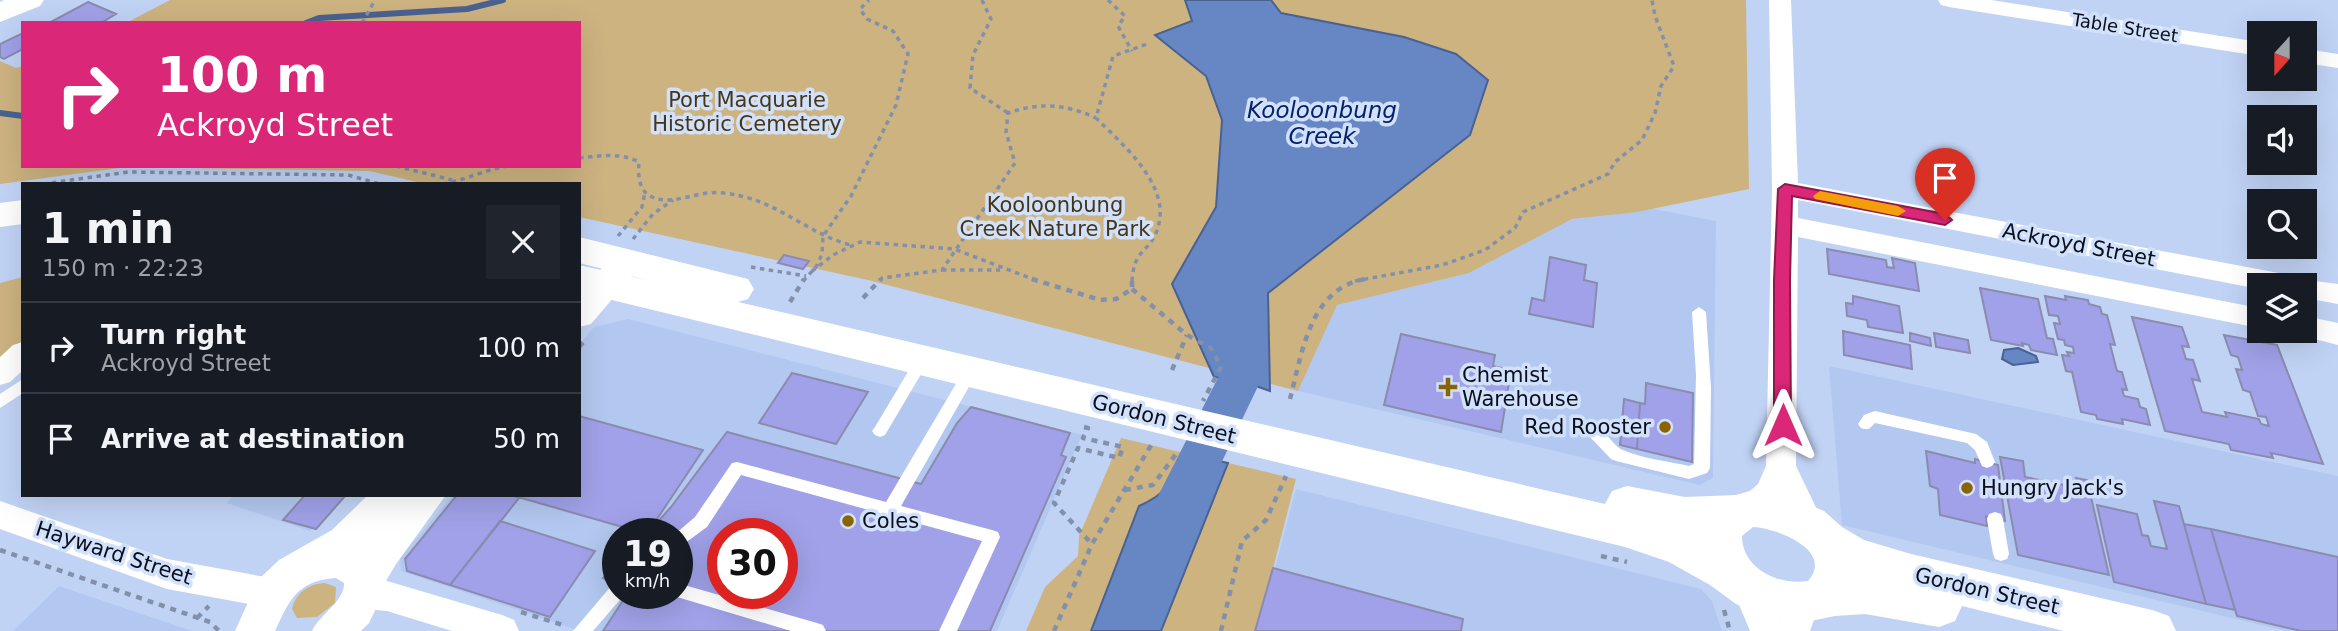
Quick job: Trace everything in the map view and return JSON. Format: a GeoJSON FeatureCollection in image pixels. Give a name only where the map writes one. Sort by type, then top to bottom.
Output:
{"type":"FeatureCollection","features":[{"type":"Feature","properties":{"kind":"main road"},"geometry":{"type":"LineString","coordinates":[[0,13],[29,0]]}},
{"type":"Feature","properties":{"kind":"main road"},"geometry":{"type":"LineString","coordinates":[[0,215],[21,212]]}},
{"type":"Feature","properties":{"kind":"main road"},"geometry":{"type":"LineString","coordinates":[[0,229],[21,226]]}},
{"type":"Feature","properties":{"kind":"main road","name":"Gordon Street"},"geometry":{"type":"LineString","coordinates":[[600,263],[789,303],[1172,409]]}},
{"type":"Feature","properties":{"kind":"main road","name":"Gordon Street"},"geometry":{"type":"LineString","coordinates":[[600,263],[971,371],[1172,409],[1266,418],[1659,512],[1685,516],[1744,511]]}},
{"type":"Feature","properties":{"kind":"main road","name":"Gordon Street"},"geometry":{"type":"LineString","coordinates":[[1266,418],[1681,544],[1707,557],[1744,584]]}},
{"type":"Feature","properties":{"kind":"main road"},"geometry":{"type":"LineString","coordinates":[[1744,511],[1786,512],[1816,532],[1835,561],[1833,584],[1805,611],[1776,601],[1744,584],[1729,568],[1720,544],[1722,528],[1744,511]]}},
{"type":"Feature","properties":{"kind":"main road","name":"Gordon Street"},"geometry":{"type":"LineString","coordinates":[[1816,532],[1852,556],[1911,574],[2152,631]]}},
{"type":"Feature","properties":{"kind":"main road","name":"Gordon Street"},"geometry":{"type":"LineString","coordinates":[[1805,611],[1848,592],[1875,593],[2043,631]]}},
{"type":"Feature","properties":{"kind":"street"},"geometry":{"type":"LineString","coordinates":[[1744,511],[1770,492],[1781,466],[1785,189],[1780,0]]}},
{"type":"Feature","properties":{"kind":"street","name":"Table Street"},"geometry":{"type":"LineString","coordinates":[[1949,0],[2247,47]]}},
{"type":"Feature","properties":{"kind":"street"},"geometry":{"type":"LineString","coordinates":[[2317,58],[2338,61]]}},
{"type":"Feature","properties":{"kind":"street","name":"Ackroyd Street"},"geometry":{"type":"LineString","coordinates":[[1785,189],[2247,277]]}},
{"type":"Feature","properties":{"kind":"street","name":"Ackroyd Street"},"geometry":{"type":"LineString","coordinates":[[1785,225],[2247,316]]}},
{"type":"Feature","properties":{"kind":"street"},"geometry":{"type":"LineString","coordinates":[[581,310],[600,263]]}},
{"type":"Feature","properties":{"kind":"street"},"geometry":{"type":"LineString","coordinates":[[2317,290],[2338,294]]}},
{"type":"Feature","properties":{"kind":"street"},"geometry":{"type":"LineString","coordinates":[[2317,330],[2338,334]]}},
{"type":"Feature","properties":{"kind":"street"},"geometry":{"type":"LineString","coordinates":[[0,374],[21,355]]}},
{"type":"Feature","properties":{"kind":"street"},"geometry":{"type":"LineString","coordinates":[[1781,466],[1816,532]]}},
{"type":"Feature","properties":{"kind":"street"},"geometry":{"type":"LineString","coordinates":[[263,619],[284,579],[346,541],[391,497]]}},
{"type":"Feature","properties":{"kind":"street"},"geometry":{"type":"LineString","coordinates":[[332,631],[356,609],[382,552],[425,497]]}},
{"type":"Feature","properties":{"kind":"street","name":"Hayward Street"},"geometry":{"type":"LineString","coordinates":[[0,514],[167,573],[263,619]]}},
{"type":"Feature","properties":{"kind":"street"},"geometry":{"type":"LineString","coordinates":[[311,564],[344,561],[356,566],[364,587],[387,596],[509,621]]}},
{"type":"Feature","properties":{"kind":"street"},"geometry":{"type":"LineString","coordinates":[[1744,584],[1767,631]]}},
{"type":"Feature","properties":{"kind":"lane"},"geometry":{"type":"LineString","coordinates":[[1597,436],[1616,454],[1689,473],[1702,468],[1704,390],[1703,356],[1698,331],[1699,312]]}},
{"type":"Feature","properties":{"kind":"lane"},"geometry":{"type":"LineString","coordinates":[[880,431],[923,359]]}},
{"type":"Feature","properties":{"kind":"lane"},"geometry":{"type":"LineString","coordinates":[[890,510],[971,371]]}},
{"type":"Feature","properties":{"kind":"lane"},"geometry":{"type":"LineString","coordinates":[[0,402],[21,386]]}},
{"type":"Feature","properties":{"kind":"lane"},"geometry":{"type":"LineString","coordinates":[[1866,424],[1869,419],[1875,417],[1971,438],[1982,446],[1987,462]]}},
{"type":"Feature","properties":{"kind":"lane"},"geometry":{"type":"LineString","coordinates":[[693,529],[701,522],[737,468],[992,537],[948,631]]}},
{"type":"Feature","properties":{"kind":"lane"},"geometry":{"type":"LineString","coordinates":[[1995,519],[2001,554]]}},
{"type":"Feature","properties":{"kind":"lane"},"geometry":{"type":"LineString","coordinates":[[693,595],[817,631]]}},
{"type":"Feature","properties":{"kind":"lane"},"geometry":{"type":"LineString","coordinates":[[582,631],[602,608]]}},
{"type":"Feature","properties":{"kind":"path"},"geometry":{"type":"LineString","coordinates":[[363,21],[375,0]]}},
{"type":"Feature","properties":{"kind":"path"},"geometry":{"type":"LineString","coordinates":[[812,271],[822,254],[823,236],[851,196],[876,150],[903,85],[908,54],[893,31],[867,19],[860,9],[869,0]]}},
{"type":"Feature","properties":{"kind":"path"},"geometry":{"type":"LineString","coordinates":[[982,0],[991,19],[973,55],[970,88],[1008,113]]}},
{"type":"Feature","properties":{"kind":"path"},"geometry":{"type":"LineString","coordinates":[[1108,0],[1125,16],[1118,26],[1132,51]]}},
{"type":"Feature","properties":{"kind":"path"},"geometry":{"type":"LineString","coordinates":[[1266,418],[1323,302],[1353,281],[1442,265],[1485,250],[1515,228],[1523,212],[1608,174],[1615,162],[1642,140],[1655,113],[1661,86],[1674,66],[1652,0]]}},
{"type":"Feature","properties":{"kind":"path"},"geometry":{"type":"LineString","coordinates":[[1096,118],[1113,56],[1150,43]]}},
{"type":"Feature","properties":{"kind":"path"},"geometry":{"type":"LineString","coordinates":[[1008,113],[1028,105],[1054,105],[1080,110],[1096,118],[1131,154],[1157,192],[1161,216],[1155,236],[1140,252],[1132,268],[1132,289]]}},
{"type":"Feature","properties":{"kind":"path"},"geometry":{"type":"LineString","coordinates":[[942,270],[1015,163],[1008,145],[1008,113]]}},
{"type":"Feature","properties":{"kind":"path"},"geometry":{"type":"LineString","coordinates":[[581,158],[633,158],[639,162],[639,178],[645,191],[658,199],[710,193],[747,197],[823,236],[851,245]]}},
{"type":"Feature","properties":{"kind":"path"},"geometry":{"type":"LineString","coordinates":[[404,168],[455,180],[466,180],[495,168]]}},
{"type":"Feature","properties":{"kind":"path"},"geometry":{"type":"LineString","coordinates":[[57,182],[128,172],[348,175],[373,182]]}},
{"type":"Feature","properties":{"kind":"path"},"geometry":{"type":"LineString","coordinates":[[449,182],[455,180]]}},
{"type":"Feature","properties":{"kind":"path"},"geometry":{"type":"LineString","coordinates":[[600,263],[642,207],[645,191]]}},
{"type":"Feature","properties":{"kind":"path"},"geometry":{"type":"LineString","coordinates":[[600,263],[653,214],[677,198]]}},
{"type":"Feature","properties":{"kind":"path"},"geometry":{"type":"LineString","coordinates":[[789,303],[806,276],[851,245],[860,242],[954,249],[1004,270],[1100,300],[1116,299],[1132,289]]}},
{"type":"Feature","properties":{"kind":"path"},"geometry":{"type":"LineString","coordinates":[[863,298],[882,278],[942,270],[1004,270]]}},
{"type":"Feature","properties":{"kind":"path"},"geometry":{"type":"LineString","coordinates":[[1132,289],[1187,335],[1211,348]]}},
{"type":"Feature","properties":{"kind":"path"},"geometry":{"type":"LineString","coordinates":[[1054,631],[1093,544],[1172,409],[1187,335]]}},
{"type":"Feature","properties":{"kind":"path"},"geometry":{"type":"LineString","coordinates":[[1221,631],[1242,541],[1269,519],[1287,475]]}},
{"type":"Feature","properties":{"kind":"path"},"geometry":{"type":"LineString","coordinates":[[0,550],[197,618],[217,626],[219,631]]}},
{"type":"Feature","properties":{"kind":"path"},"geometry":{"type":"LineString","coordinates":[[1595,554],[1633,564]]}},
{"type":"Feature","properties":{"kind":"path"},"geometry":{"type":"LineString","coordinates":[[197,618],[211,604]]}},
{"type":"Feature","properties":{"kind":"path"},"geometry":{"type":"LineString","coordinates":[[509,621],[552,622]]}},
{"type":"Feature","properties":{"kind":"shaded area"},"geometry":{"type":"Polygon","coordinates":[[[1654,209],[1716,221],[1713,478],[1700,485],[1298,391],[1336,305],[1469,273],[1572,219],[1654,209]]]}},
{"type":"Feature","properties":{"kind":"shaded area"},"geometry":{"type":"Polygon","coordinates":[[[628,319],[1082,435],[997,631],[580,631],[401,571],[400,558],[451,497],[581,497],[581,343],[594,327],[628,319]]]}},
{"type":"Feature","properties":{"kind":"shaded area"},"geometry":{"type":"Polygon","coordinates":[[[1829,366],[2338,476],[2338,631],[2286,631],[1842,525],[1829,366]]]}},
{"type":"Feature","properties":{"kind":"shaded area"},"geometry":{"type":"Polygon","coordinates":[[[1296,489],[1701,589],[1712,601],[1722,631],[1258,631],[1296,489]]]}},
{"type":"Feature","properties":{"kind":"shaded area"},"geometry":{"type":"Polygon","coordinates":[[[232,497],[340,497],[310,531],[227,503],[232,497]]]}},
{"type":"Feature","properties":{"kind":"shaded area"},"geometry":{"type":"Polygon","coordinates":[[[59,586],[192,631],[13,631],[59,586]]]}},
{"type":"Feature","properties":{"kind":"green space"},"geometry":{"type":"Polygon","coordinates":[[[170,0],[1746,0],[1749,189],[1637,212],[1572,219],[1469,273],[1337,305],[1298,391],[868,280],[581,217],[581,182],[417,182],[369,171],[188,168],[581,168],[581,21],[130,21],[170,0]]]}},
{"type":"Feature","properties":{"kind":"green space"},"geometry":{"type":"Polygon","coordinates":[[[0,61],[16,68],[21,67],[21,168],[120,168],[0,184],[0,61]]]}},
{"type":"Feature","properties":{"kind":"green space"},"geometry":{"type":"Polygon","coordinates":[[[21,278],[21,342],[0,360],[0,283],[21,278]]]}},
{"type":"Feature","properties":{"kind":"green space"},"geometry":{"type":"Polygon","coordinates":[[[1121,438],[1184,453],[1178,471],[1163,491],[1139,506],[1091,631],[1026,631],[1045,587],[1078,556],[1079,536],[1121,438]]]}},
{"type":"Feature","properties":{"kind":"green space"},"geometry":{"type":"Polygon","coordinates":[[[1228,463],[1296,479],[1257,631],[1161,631],[1228,463]]]}},
{"type":"Feature","properties":{"kind":"green space"},"geometry":{"type":"Polygon","coordinates":[[[325,583],[336,587],[335,603],[317,617],[297,618],[292,609],[300,594],[309,587],[325,583]]]}},
{"type":"Feature","properties":{"kind":"water","name":"Kooloonbung Creek"},"geometry":{"type":"Polygon","coordinates":[[[1185,0],[1271,0],[1281,13],[1404,37],[1456,54],[1488,80],[1470,135],[1268,293],[1270,391],[1239,380],[1214,377],[1172,284],[1216,207],[1222,120],[1206,76],[1155,35],[1192,21],[1185,0]]]}},
{"type":"Feature","properties":{"kind":"water"},"geometry":{"type":"Polygon","coordinates":[[[2018,348],[2036,356],[2038,362],[2013,365],[2002,359],[2004,350],[2018,348]]]}},
{"type":"Feature","properties":{"kind":"water"},"geometry":{"type":"Polygon","coordinates":[[[1184,453],[1228,463],[1161,631],[1091,631],[1139,506],[1169,485],[1178,471],[1184,453]]]}},
{"type":"Feature","properties":{"kind":"building"},"geometry":{"type":"Polygon","coordinates":[[[88,2],[116,14],[104,21],[53,21],[88,2]]]}},
{"type":"Feature","properties":{"kind":"building"},"geometry":{"type":"Polygon","coordinates":[[[21,34],[21,50],[4,59],[0,57],[0,44],[21,34]]]}},
{"type":"Feature","properties":{"kind":"building"},"geometry":{"type":"Polygon","coordinates":[[[1827,249],[1886,260],[1887,267],[1894,268],[1892,258],[1915,263],[1919,291],[1829,274],[1827,249]]]}},
{"type":"Feature","properties":{"kind":"building"},"geometry":{"type":"Polygon","coordinates":[[[784,255],[809,261],[803,269],[778,263],[784,255]]]}},
{"type":"Feature","properties":{"kind":"building"},"geometry":{"type":"Polygon","coordinates":[[[1550,257],[1586,265],[1584,280],[1597,283],[1593,327],[1529,314],[1532,298],[1544,301],[1550,257]]]}},
{"type":"Feature","properties":{"kind":"building"},"geometry":{"type":"Polygon","coordinates":[[[1980,288],[2038,299],[2047,338],[2053,339],[2057,355],[2031,350],[2029,345],[2022,343],[2023,346],[1991,340],[1980,288]]]}},
{"type":"Feature","properties":{"kind":"building"},"geometry":{"type":"Polygon","coordinates":[[[1853,296],[1899,306],[1903,333],[1868,327],[1867,320],[1847,316],[1846,303],[1853,304],[1853,296]]]}},
{"type":"Feature","properties":{"kind":"building"},"geometry":{"type":"Polygon","coordinates":[[[2045,296],[2088,300],[2089,304],[2100,307],[2102,314],[2107,315],[2115,345],[2110,344],[2117,371],[2122,372],[2127,390],[2122,389],[2124,396],[2138,399],[2140,407],[2146,409],[2150,425],[2122,419],[2123,424],[2097,419],[2096,415],[2081,412],[2072,372],[2066,371],[2062,355],[2069,356],[2067,352],[2074,353],[2073,347],[2058,339],[2054,323],[2060,324],[2058,316],[2049,315],[2045,296]]]}},
{"type":"Feature","properties":{"kind":"building"},"geometry":{"type":"Polygon","coordinates":[[[2132,317],[2182,327],[2189,347],[2182,346],[2186,359],[2193,360],[2200,381],[2192,379],[2202,412],[2227,417],[2225,412],[2259,419],[2261,424],[2269,426],[2266,417],[2258,416],[2250,392],[2243,390],[2236,369],[2242,370],[2238,357],[2231,355],[2224,335],[2247,339],[2247,343],[2277,345],[2323,464],[2271,453],[2273,458],[2231,450],[2229,444],[2165,431],[2132,317]]]}},
{"type":"Feature","properties":{"kind":"building"},"geometry":{"type":"Polygon","coordinates":[[[1843,331],[1910,345],[1912,369],[1844,355],[1843,331]]]}},
{"type":"Feature","properties":{"kind":"building"},"geometry":{"type":"Polygon","coordinates":[[[1910,333],[1930,338],[1931,346],[1910,341],[1910,333]]]}},
{"type":"Feature","properties":{"kind":"building"},"geometry":{"type":"Polygon","coordinates":[[[1934,333],[1968,340],[1970,353],[1936,347],[1934,333]]]}},
{"type":"Feature","properties":{"kind":"building","name":"Chemist Warehouse"},"geometry":{"type":"Polygon","coordinates":[[[1401,334],[1495,355],[1493,366],[1511,370],[1501,432],[1384,405],[1401,334]]]}},
{"type":"Feature","properties":{"kind":"building"},"geometry":{"type":"Polygon","coordinates":[[[792,373],[868,392],[836,444],[759,423],[792,373]]]}},
{"type":"Feature","properties":{"kind":"building","name":"Red Rooster"},"geometry":{"type":"Polygon","coordinates":[[[1646,383],[1693,393],[1692,462],[1637,449],[1640,403],[1645,404],[1646,383]]]}},
{"type":"Feature","properties":{"kind":"building"},"geometry":{"type":"Polygon","coordinates":[[[1624,399],[1640,403],[1637,449],[1620,445],[1624,399]]]}},
{"type":"Feature","properties":{"kind":"building","name":"Coles"},"geometry":{"type":"Polygon","coordinates":[[[971,407],[1070,433],[1061,455],[1066,457],[990,631],[603,631],[617,609],[693,609],[693,518],[661,518],[727,432],[921,484],[957,423],[971,407]]]}},
{"type":"Feature","properties":{"kind":"building"},"geometry":{"type":"Polygon","coordinates":[[[581,417],[703,450],[658,518],[602,518],[602,521],[518,497],[581,497],[581,417]]]}},
{"type":"Feature","properties":{"kind":"building","name":"Hungry Jack's"},"geometry":{"type":"Polygon","coordinates":[[[1926,451],[1975,463],[1975,459],[1998,465],[2005,521],[1986,516],[1987,526],[1940,515],[1938,489],[1930,486],[1926,451]]]}},
{"type":"Feature","properties":{"kind":"building"},"geometry":{"type":"Polygon","coordinates":[[[2000,457],[2023,461],[2025,477],[2079,488],[2076,478],[2087,480],[2109,575],[2018,555],[2000,457]]]}},
{"type":"Feature","properties":{"kind":"building"},"geometry":{"type":"Polygon","coordinates":[[[303,497],[344,497],[316,529],[283,520],[303,497]]]}},
{"type":"Feature","properties":{"kind":"building"},"geometry":{"type":"Polygon","coordinates":[[[455,497],[519,498],[450,585],[407,571],[405,559],[455,497]]]}},
{"type":"Feature","properties":{"kind":"building"},"geometry":{"type":"Polygon","coordinates":[[[2154,501],[2179,506],[2206,604],[2114,582],[2097,505],[2137,514],[2142,535],[2148,536],[2151,546],[2167,549],[2154,501]]]}},
{"type":"Feature","properties":{"kind":"building"},"geometry":{"type":"Polygon","coordinates":[[[500,521],[595,551],[550,617],[450,585],[500,521]]]}},
{"type":"Feature","properties":{"kind":"building"},"geometry":{"type":"Polygon","coordinates":[[[2184,524],[2211,529],[2235,610],[2206,604],[2184,524]]]}},
{"type":"Feature","properties":{"kind":"building"},"geometry":{"type":"Polygon","coordinates":[[[2211,529],[2338,557],[2338,631],[2301,631],[2237,616],[2211,529]]]}},
{"type":"Feature","properties":{"kind":"building"},"geometry":{"type":"Polygon","coordinates":[[[1273,568],[1463,619],[1461,631],[1255,631],[1273,568]]]}},
{"type":"Feature","properties":{"kind":"waterway"},"geometry":{"type":"LineString","coordinates":[[311,21],[319,18],[467,9],[503,0]]}},
{"type":"Feature","properties":{"kind":"waterway"},"geometry":{"type":"LineString","coordinates":[[0,113],[21,116]]}},
{"type":"Feature","properties":{"kind":"waterway"},"geometry":{"type":"LineString","coordinates":[[1176,508],[1239,380]]}},
{"type":"Feature","properties":{"kind":"slow traffic"},"geometry":{"type":"LineString","coordinates":[[1820,196],[1898,211]]}},
{"type":"Feature","properties":{"kind":"place","name":"Chemist Warehouse"},"geometry":{"type":"Point","coordinates":[1448,387]}},
{"type":"Feature","properties":{"kind":"place","name":"Red Rooster"},"geometry":{"type":"Point","coordinates":[1665,427]}},
{"type":"Feature","properties":{"kind":"place","name":"Hungry Jack's"},"geometry":{"type":"Point","coordinates":[1967,488]}},
{"type":"Feature","properties":{"kind":"place","name":"Coles"},"geometry":{"type":"Point","coordinates":[848,521]}},
{"type":"Feature","properties":{"kind":"route"},"geometry":{"type":"LineString","coordinates":[[1783,425],[1782,280],[1785,189],[1945,220]]}},
{"type":"Feature","properties":{"kind":"park label","name":"Port Macquarie Historic Cemetery"},"geometry":{"type":"Point","coordinates":[747,112]}},
{"type":"Feature","properties":{"kind":"park label","name":"Kooloonbung Creek Nature Park"},"geometry":{"type":"Point","coordinates":[1055,217]}}]}
